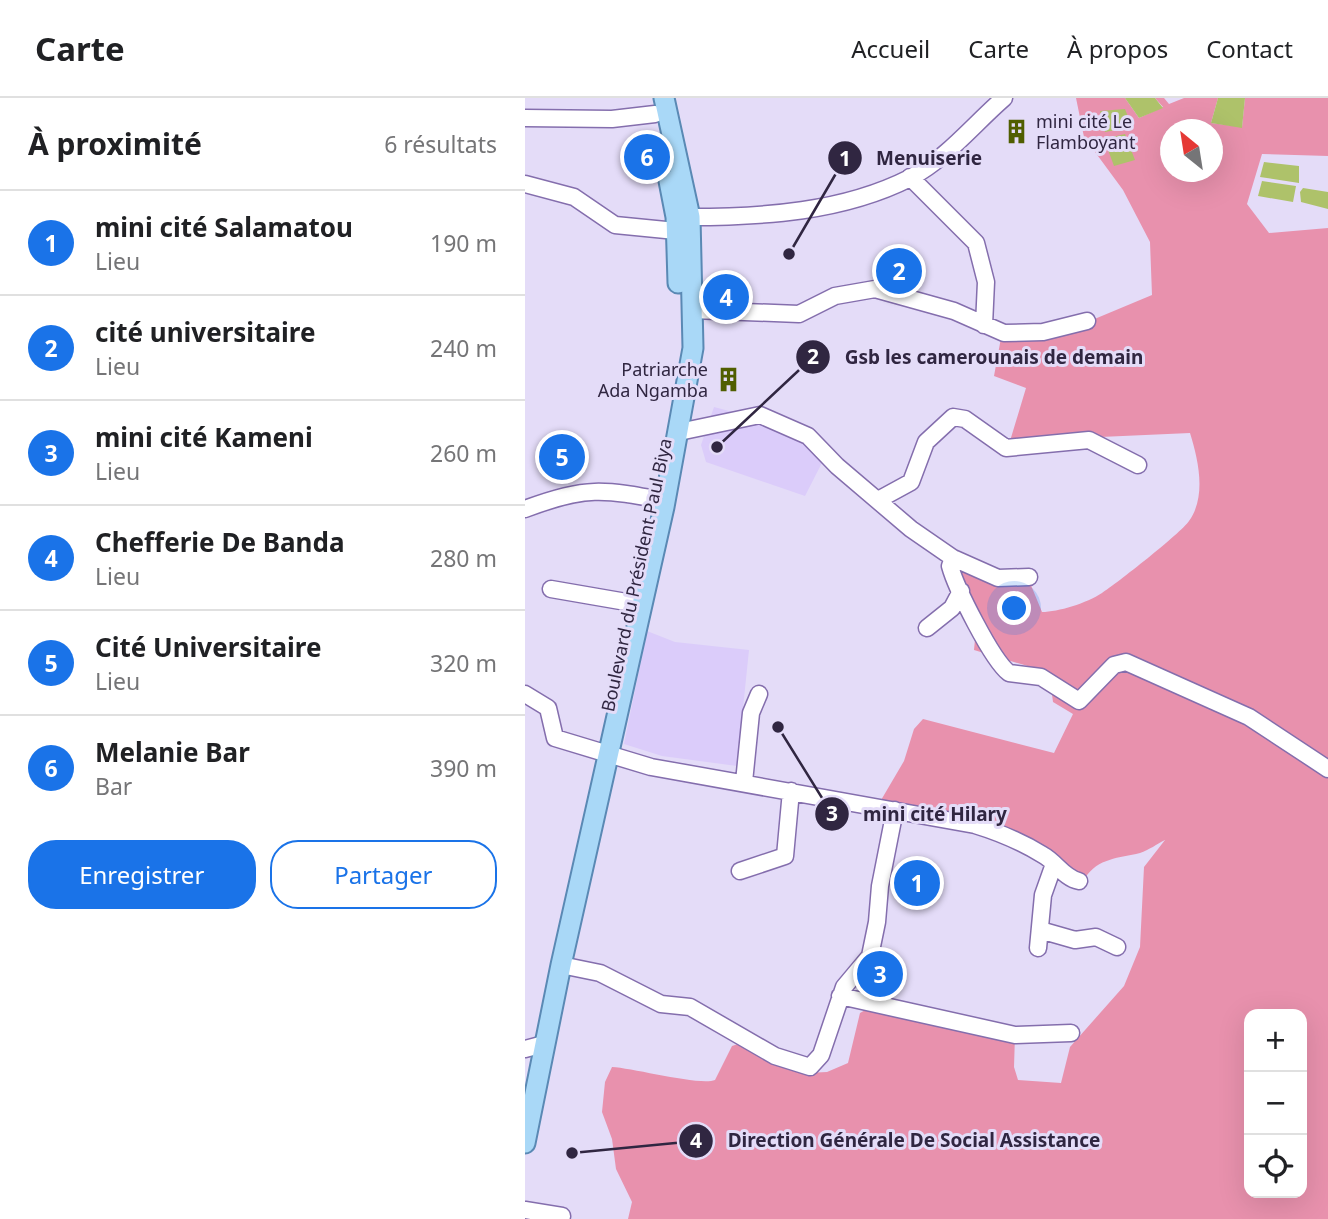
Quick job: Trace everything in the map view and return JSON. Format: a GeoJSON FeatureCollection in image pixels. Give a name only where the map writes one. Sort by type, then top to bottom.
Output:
{"type":"FeatureCollection","features":[{"type":"Feature","properties":{"kind":"main road","name":"Boulevard du Président Paul Biya"},"geometry":{"type":"LineString","coordinates":[[533,1046],[561,965],[632,603],[679,432],[692,348],[692,310],[683,224],[663,144],[657,103]]}},
{"type":"Feature","properties":{"kind":"main road","name":"Boulevard du Président Paul Biya"},"geometry":{"type":"LineString","coordinates":[[533,1046],[660,500],[681,345],[683,224]]}},
{"type":"Feature","properties":{"kind":"main road"},"geometry":{"type":"LineString","coordinates":[[525,1075],[533,1046]]}},
{"type":"Feature","properties":{"kind":"main road"},"geometry":{"type":"LineString","coordinates":[[525,1143],[533,1046]]}},
{"type":"Feature","properties":{"kind":"street"},"geometry":{"type":"LineString","coordinates":[[525,184],[575,197],[615,225],[683,224],[801,210],[842,201],[910,177],[944,153],[1004,98]]}},
{"type":"Feature","properties":{"kind":"street"},"geometry":{"type":"LineString","coordinates":[[525,118],[611,119],[657,103]]}},
{"type":"Feature","properties":{"kind":"street"},"geometry":{"type":"LineString","coordinates":[[910,177],[976,243],[986,282],[984,325]]}},
{"type":"Feature","properties":{"kind":"street"},"geometry":{"type":"LineString","coordinates":[[692,310],[799,314],[835,296],[876,289],[954,311],[1005,333],[1039,332],[1087,321]]}},
{"type":"Feature","properties":{"kind":"street"},"geometry":{"type":"LineString","coordinates":[[679,432],[760,415],[809,436],[837,466],[911,529],[953,558],[998,578],[1029,577]]}},
{"type":"Feature","properties":{"kind":"street"},"geometry":{"type":"LineString","coordinates":[[878,500],[911,482],[926,442],[953,417],[965,419],[1006,448],[1089,440],[1138,465]]}},
{"type":"Feature","properties":{"kind":"street"},"geometry":{"type":"LineString","coordinates":[[525,509],[582,491],[602,490],[660,500]]}},
{"type":"Feature","properties":{"kind":"street"},"geometry":{"type":"LineString","coordinates":[[953,558],[950,566],[961,591],[989,646],[1009,673],[1041,677],[1079,701],[1114,665],[1126,662],[1249,717],[1328,769]]}},
{"type":"Feature","properties":{"kind":"street"},"geometry":{"type":"LineString","coordinates":[[551,589],[632,603]]}},
{"type":"Feature","properties":{"kind":"street"},"geometry":{"type":"LineString","coordinates":[[927,628],[952,608],[961,591]]}},
{"type":"Feature","properties":{"kind":"street"},"geometry":{"type":"LineString","coordinates":[[525,694],[548,708],[555,738],[651,767],[951,820],[999,833],[1044,855],[1079,881]]}},
{"type":"Feature","properties":{"kind":"street"},"geometry":{"type":"LineString","coordinates":[[744,782],[751,713],[759,694]]}},
{"type":"Feature","properties":{"kind":"street"},"geometry":{"type":"LineString","coordinates":[[740,871],[785,856],[791,791]]}},
{"type":"Feature","properties":{"kind":"street"},"geometry":{"type":"LineString","coordinates":[[561,965],[600,973],[661,1004],[690,1007],[748,1042],[803,1066],[814,1064],[821,1055],[840,996],[870,956],[895,810]]}},
{"type":"Feature","properties":{"kind":"street"},"geometry":{"type":"LineString","coordinates":[[1038,948],[1045,889],[1054,864]]}},
{"type":"Feature","properties":{"kind":"street"},"geometry":{"type":"LineString","coordinates":[[1040,930],[1075,940],[1096,937],[1117,947]]}},
{"type":"Feature","properties":{"kind":"street"},"geometry":{"type":"LineString","coordinates":[[840,996],[1015,1035],[1071,1033]]}},
{"type":"Feature","properties":{"kind":"street"},"geometry":{"type":"LineString","coordinates":[[525,1210],[562,1216]]}},
{"type":"Feature","properties":{"kind":"shaded area"},"geometry":{"type":"Polygon","coordinates":[[[1076,98],[1125,98],[1139,118],[1163,107],[1155,98],[1164,98],[1169,104],[1184,98],[1218,98],[1212,119],[1160,119],[1160,182],[1223,182],[1223,125],[1242,127],[1245,98],[1328,98],[1328,156],[1262,154],[1247,204],[1269,233],[1328,228],[1328,1219],[628,1219],[632,1202],[616,1169],[612,1139],[602,1112],[605,1082],[612,1067],[696,1081],[715,1080],[732,1046],[741,1043],[806,1073],[827,1072],[848,1063],[860,1013],[867,1009],[1015,1035],[1014,1067],[1018,1080],[1061,1083],[1070,1047],[1124,986],[1140,947],[1144,867],[1165,840],[1140,853],[1096,866],[1085,878],[999,833],[877,807],[904,761],[914,729],[923,719],[1054,753],[1073,714],[1053,702],[1050,679],[1044,671],[974,650],[976,629],[950,566],[1028,578],[1042,612],[1064,609],[1102,593],[1174,536],[1195,511],[1199,477],[1190,433],[1010,441],[1026,388],[994,376],[1003,327],[1073,328],[1152,295],[1150,242],[1123,190],[1084,137],[1076,98]]]}},
{"type":"Feature","properties":{"kind":"shaded area"},"geometry":{"type":"Polygon","coordinates":[[[1125,98],[1155,98],[1163,108],[1139,118],[1125,98]]]}},
{"type":"Feature","properties":{"kind":"shaded area"},"geometry":{"type":"Polygon","coordinates":[[[1218,98],[1245,98],[1242,128],[1223,125],[1223,119],[1212,119],[1218,98]]]}},
{"type":"Feature","properties":{"kind":"shaded area"},"geometry":{"type":"Polygon","coordinates":[[[1125,109],[1132,127],[1105,132],[1100,111],[1125,109]]]}},
{"type":"Feature","properties":{"kind":"shaded area"},"geometry":{"type":"Polygon","coordinates":[[[1125,134],[1135,160],[1114,166],[1104,139],[1125,134]]]}},
{"type":"Feature","properties":{"kind":"shaded area"},"geometry":{"type":"Polygon","coordinates":[[[1264,162],[1299,166],[1299,183],[1260,177],[1264,162]]]}},
{"type":"Feature","properties":{"kind":"shaded area"},"geometry":{"type":"Polygon","coordinates":[[[1262,181],[1296,186],[1293,202],[1258,196],[1262,181]]]}},
{"type":"Feature","properties":{"kind":"shaded area"},"geometry":{"type":"Polygon","coordinates":[[[1303,188],[1328,192],[1328,209],[1301,202],[1300,192],[1303,188]]]}},
{"type":"Feature","properties":{"kind":"shaded area"},"geometry":{"type":"Polygon","coordinates":[[[714,407],[794,428],[828,451],[805,496],[706,462],[701,445],[714,407]]]}},
{"type":"Feature","properties":{"kind":"shaded area"},"geometry":{"type":"Polygon","coordinates":[[[647,631],[675,642],[749,650],[737,766],[662,756],[624,744],[647,631]]]}},
{"type":"Feature","properties":{"kind":"place","name":"mini cité Le Flamboyant"},"geometry":{"type":"Point","coordinates":[1016,132]}},
{"type":"Feature","properties":{"kind":"place","name":"Melanie Bar"},"geometry":{"type":"Point","coordinates":[647,157]}},
{"type":"Feature","properties":{"kind":"place","name":"Menuiserie"},"geometry":{"type":"Point","coordinates":[789,254]}},
{"type":"Feature","properties":{"kind":"place","name":"cité universitaire"},"geometry":{"type":"Point","coordinates":[899,271]}},
{"type":"Feature","properties":{"kind":"place","name":"Chefferie De Banda"},"geometry":{"type":"Point","coordinates":[726,297]}},
{"type":"Feature","properties":{"kind":"place","name":"Patriarche Ada Ngamba"},"geometry":{"type":"Point","coordinates":[728,380]}},
{"type":"Feature","properties":{"kind":"place","name":"Gsb les camerounais de demain"},"geometry":{"type":"Point","coordinates":[717,447]}},
{"type":"Feature","properties":{"kind":"place","name":"Cité Universitaire"},"geometry":{"type":"Point","coordinates":[562,457]}},
{"type":"Feature","properties":{"kind":"place","name":"mini cité Hilary"},"geometry":{"type":"Point","coordinates":[778,727]}},
{"type":"Feature","properties":{"kind":"place","name":"mini cité Salamatou"},"geometry":{"type":"Point","coordinates":[917,883]}},
{"type":"Feature","properties":{"kind":"place","name":"mini cité Kameni"},"geometry":{"type":"Point","coordinates":[880,974]}},
{"type":"Feature","properties":{"kind":"place","name":"Direction Générale De Social Assistance"},"geometry":{"type":"Point","coordinates":[572,1153]}}]}
